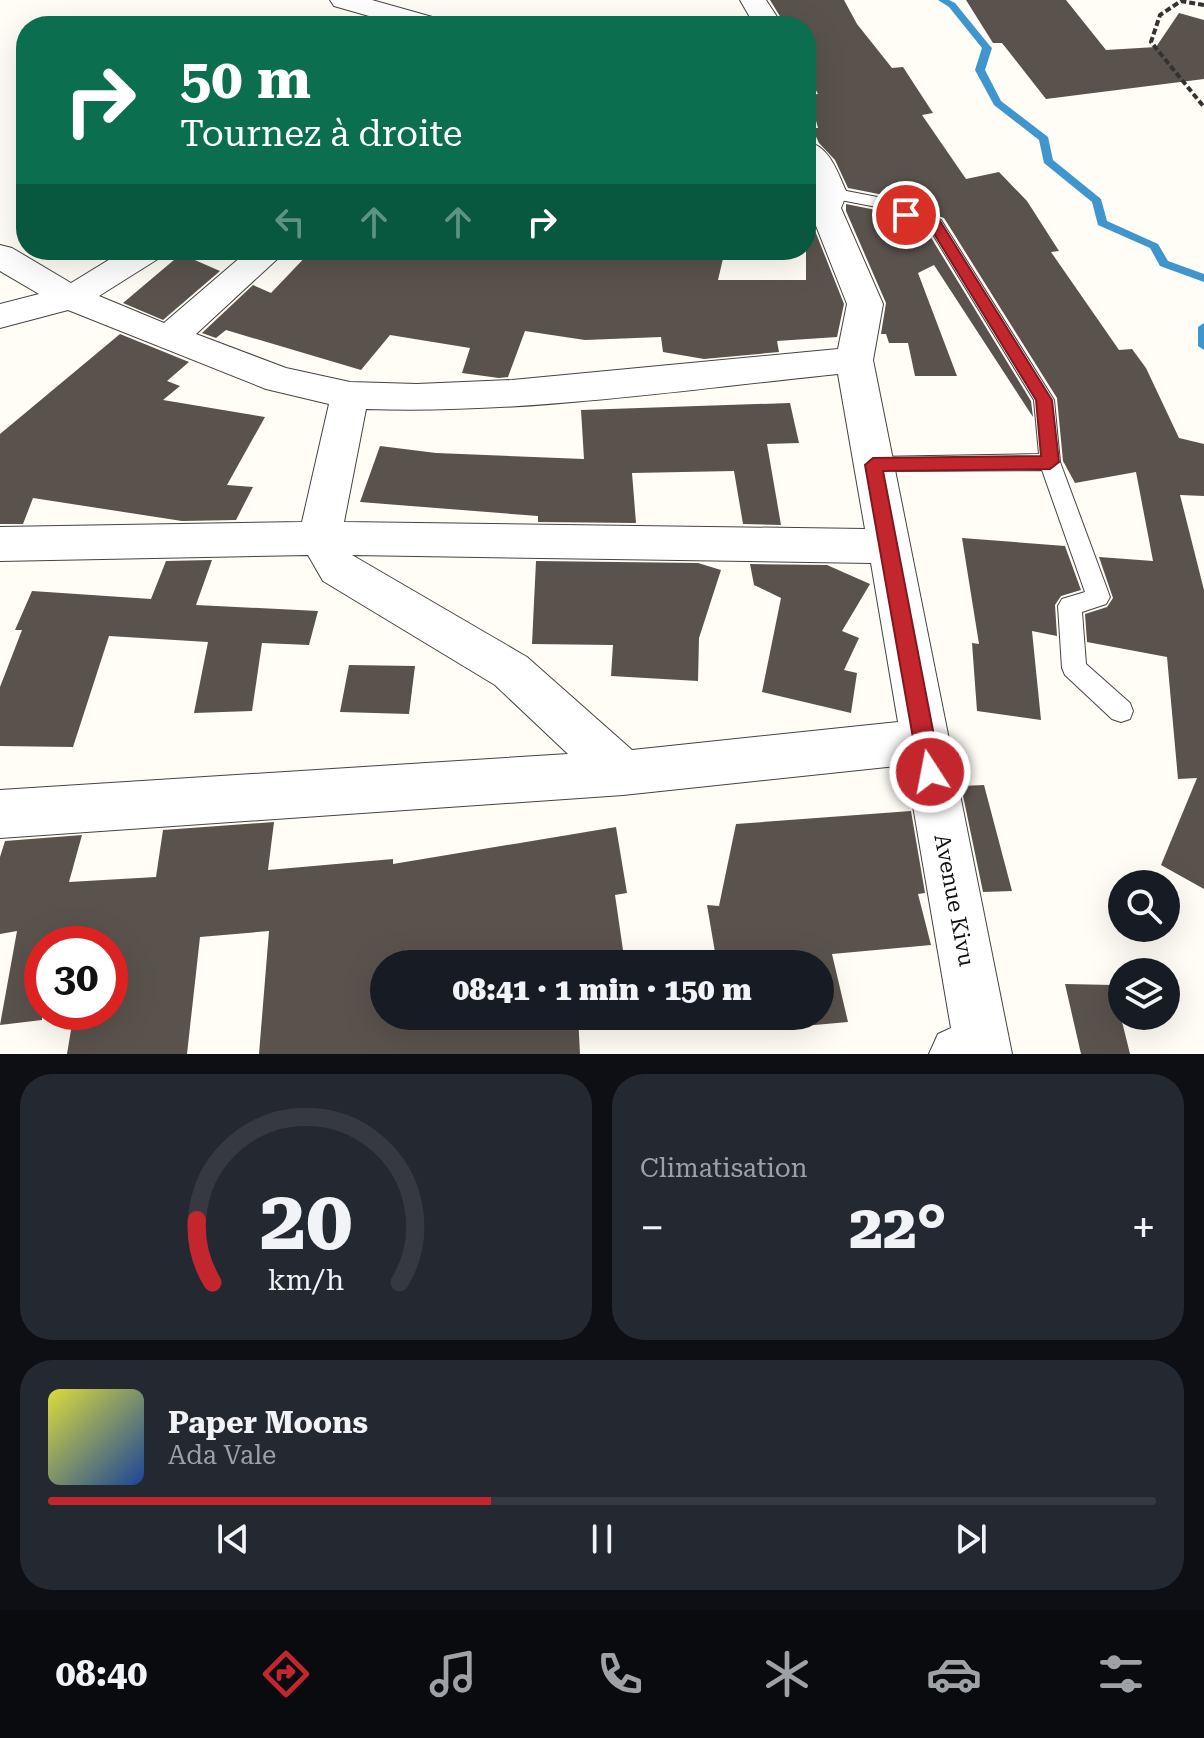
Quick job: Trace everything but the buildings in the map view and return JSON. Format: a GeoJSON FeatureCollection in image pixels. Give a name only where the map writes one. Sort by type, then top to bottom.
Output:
{"type":"FeatureCollection","features":[{"type":"Feature","properties":{"kind":"street"},"geometry":{"type":"LineString","coordinates":[[343,0],[398,16]]}},
{"type":"Feature","properties":{"kind":"street","name":"Avenue Kivu"},"geometry":{"type":"LineString","coordinates":[[816,160],[831,193],[825,208],[865,304],[854,360],[924,741],[976,1053]]}},
{"type":"Feature","properties":{"kind":"street"},"geometry":{"type":"LineString","coordinates":[[0,256],[71,298],[169,338],[279,380],[350,395],[417,397],[512,393],[854,360]]}},
{"type":"Feature","properties":{"kind":"street"},"geometry":{"type":"LineString","coordinates":[[0,316],[71,298],[133,260]]}},
{"type":"Feature","properties":{"kind":"street"},"geometry":{"type":"LineString","coordinates":[[169,338],[259,260]]}},
{"type":"Feature","properties":{"kind":"street"},"geometry":{"type":"LineString","coordinates":[[350,395],[320,538],[338,569],[511,671],[623,773]]}},
{"type":"Feature","properties":{"kind":"street"},"geometry":{"type":"LineString","coordinates":[[0,544],[320,538],[888,546]]}},
{"type":"Feature","properties":{"kind":"street"},"geometry":{"type":"LineString","coordinates":[[0,814],[623,773],[924,741]]}},
{"type":"Feature","properties":{"kind":"lane"},"geometry":{"type":"LineString","coordinates":[[831,193],[892,205],[906,215],[935,224],[1044,400],[1050,462],[1098,597],[1070,606],[1074,668],[1121,711]]}},
{"type":"Feature","properties":{"kind":"lane"},"geometry":{"type":"LineString","coordinates":[[873,465],[1050,462]]}},
{"type":"Feature","properties":{"kind":"path"},"geometry":{"type":"LineString","coordinates":[[1204,5],[1181,1],[1160,15],[1151,42],[1204,107]]}},
{"type":"Feature","properties":{"kind":"waterway"},"geometry":{"type":"LineString","coordinates":[[942,0],[952,5],[987,48],[980,70],[997,103],[1044,139],[1048,161],[1097,201],[1102,223],[1154,246],[1164,263],[1204,278]]}},
{"type":"Feature","properties":{"kind":"waterway"},"geometry":{"type":"LineString","coordinates":[[1204,327],[1204,346]]}},
{"type":"Feature","properties":{"kind":"route"},"geometry":{"type":"LineString","coordinates":[[906,215],[935,224],[1044,400],[1050,462],[873,465],[930,772]]}}]}
